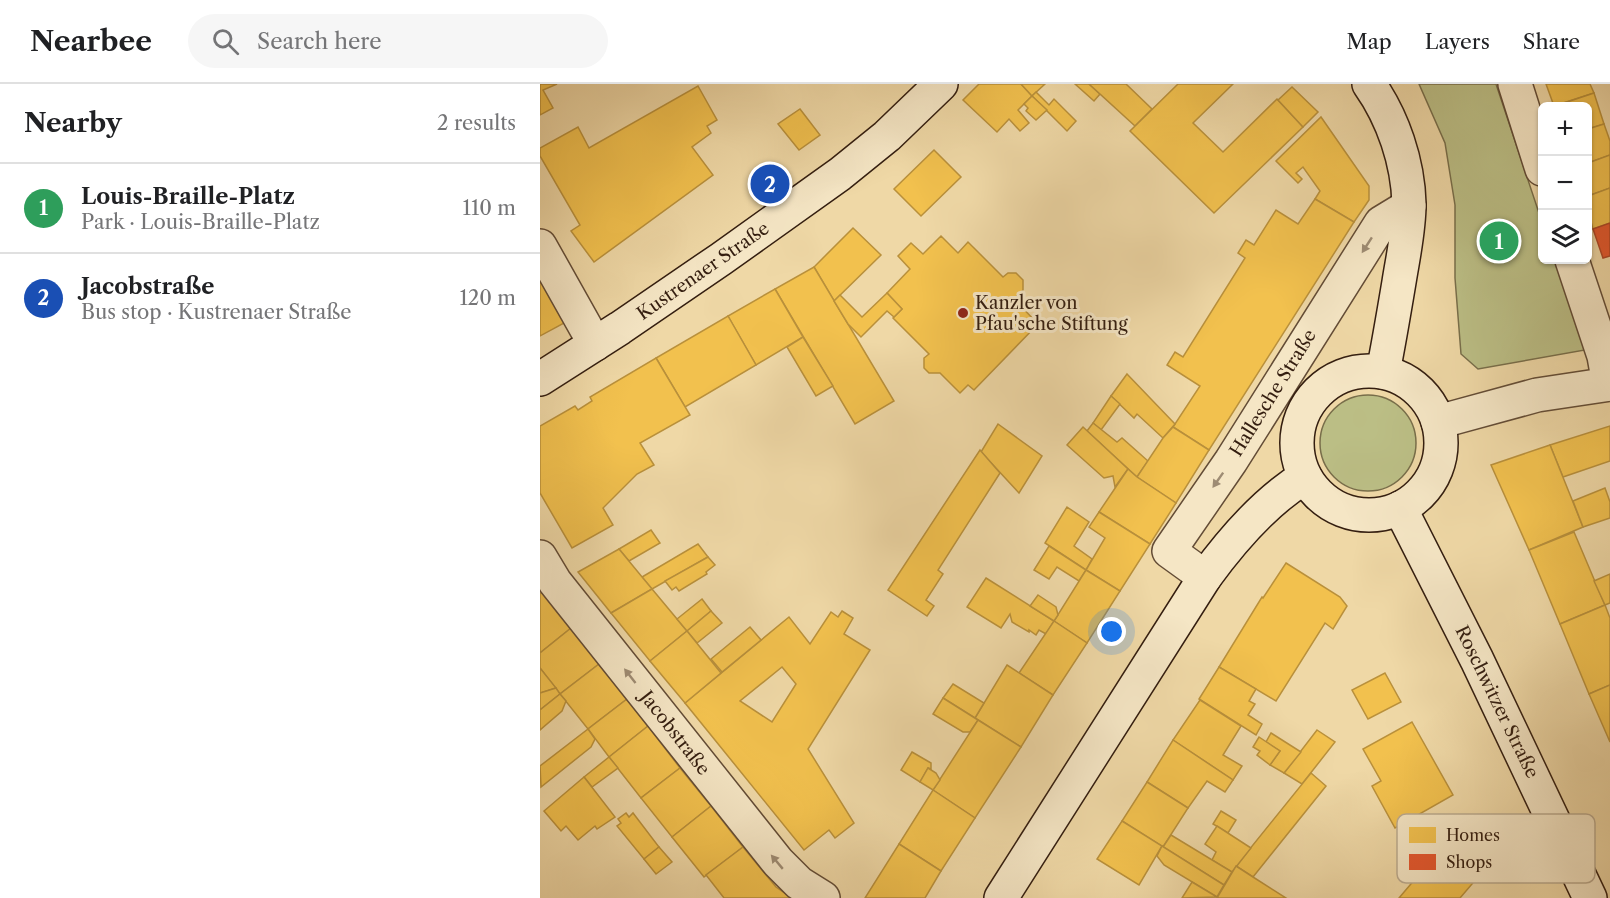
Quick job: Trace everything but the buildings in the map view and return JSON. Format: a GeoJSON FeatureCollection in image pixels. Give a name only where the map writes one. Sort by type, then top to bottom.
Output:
{"type":"FeatureCollection","features":[{"type":"Feature","properties":{"kind":"street","name":"Kustrenaer Straße"},"geometry":{"type":"LineString","coordinates":[[540,379],[730,252],[857,161],[887,136],[941,84]]}},
{"type":"Feature","properties":{"kind":"street"},"geometry":{"type":"LineString","coordinates":[[1369,84],[1390,120],[1399,145],[1409,206],[1403,257],[1383,372]]}},
{"type":"Feature","properties":{"kind":"street"},"geometry":{"type":"LineString","coordinates":[[1515,84],[1538,156]]}},
{"type":"Feature","properties":{"kind":"street","name":"Hallesche Straße"},"geometry":{"type":"LineString","coordinates":[[1205,577],[1168,551],[1231,461],[1381,223],[1409,206]]}},
{"type":"Feature","properties":{"kind":"street"},"geometry":{"type":"LineString","coordinates":[[540,246],[595,344]]}},
{"type":"Feature","properties":{"kind":"street"},"geometry":{"type":"LineString","coordinates":[[1438,422],[1537,395],[1609,384],[1604,356],[1573,264]]}},
{"type":"Feature","properties":{"kind":"street"},"geometry":{"type":"LineString","coordinates":[[1362,371],[1383,372],[1401,379],[1417,390],[1429,404],[1438,422],[1441,442],[1435,472],[1417,497],[1389,512],[1368,515],[1346,512],[1318,494],[1305,477],[1298,458],[1297,437],[1301,418],[1311,400],[1325,385],[1343,375],[1362,371]]}},
{"type":"Feature","properties":{"kind":"street"},"geometry":{"type":"LineString","coordinates":[[1001,898],[1225,549],[1293,484],[1305,477]]}},
{"type":"Feature","properties":{"kind":"street","name":"Roschwitzer Straße"},"geometry":{"type":"LineString","coordinates":[[1400,508],[1477,660],[1550,814]]}},
{"type":"Feature","properties":{"kind":"street","name":"Jacobstraße"},"geometry":{"type":"LineString","coordinates":[[540,557],[562,591],[778,862],[799,883],[823,898]]}},
{"type":"Feature","properties":{"kind":"street","name":"Roschwitzer Straße"},"geometry":{"type":"LineString","coordinates":[[1583,883],[1590,898]]}},
{"type":"Feature","properties":{"kind":"green space"},"geometry":{"type":"Polygon","coordinates":[[[1419,84],[1496,84],[1538,210],[1538,264],[1556,264],[1585,350],[1478,369],[1461,354],[1455,278],[1455,205],[1445,143],[1419,84]]]}},
{"type":"Feature","properties":{"kind":"green space"},"geometry":{"type":"Polygon","coordinates":[[[1368,395],[1386,399],[1402,409],[1412,425],[1416,443],[1412,461],[1402,477],[1386,487],[1368,491],[1350,487],[1334,477],[1324,461],[1320,443],[1324,425],[1334,409],[1350,399],[1368,395]]]}},
{"type":"Feature","properties":{"kind":"place","name":"Jacobstraße"},"geometry":{"type":"Point","coordinates":[770,184]}},
{"type":"Feature","properties":{"kind":"place","name":"Louis-Braille-Platz"},"geometry":{"type":"Point","coordinates":[1499,241]}},
{"type":"Feature","properties":{"kind":"place","name":"Kanzler von Pfau'sche Stiftung"},"geometry":{"type":"Point","coordinates":[963,313]}}]}
